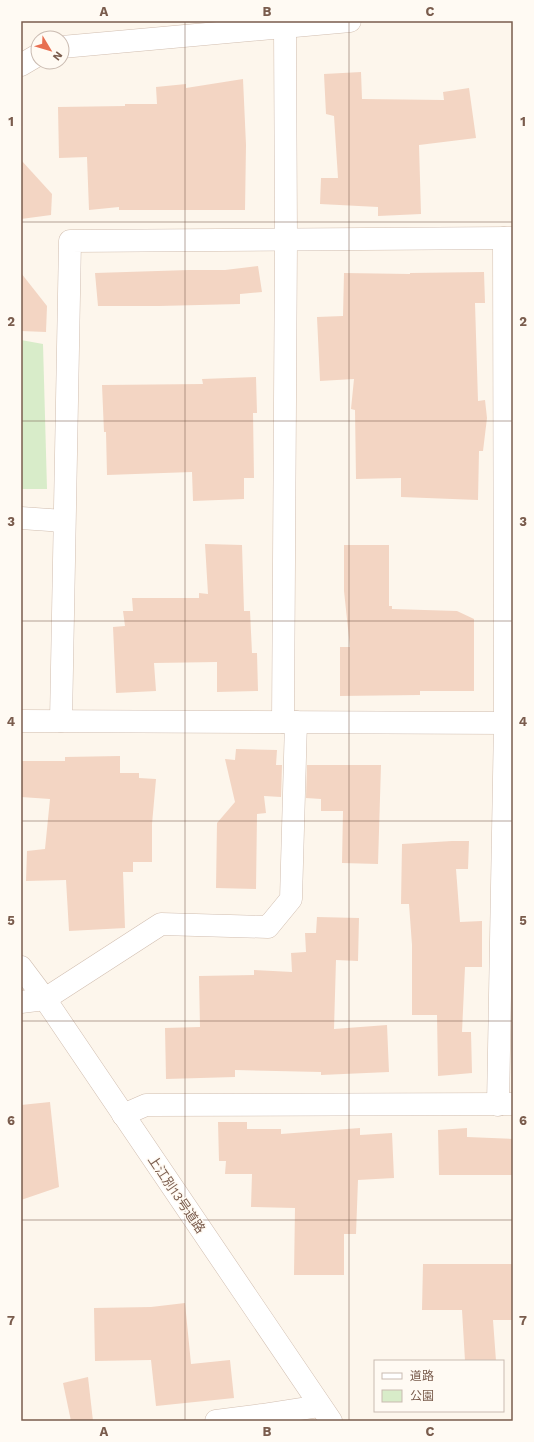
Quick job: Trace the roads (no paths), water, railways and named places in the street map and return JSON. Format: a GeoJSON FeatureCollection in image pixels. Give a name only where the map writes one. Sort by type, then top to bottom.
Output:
{"type":"FeatureCollection","features":[{"type":"Feature","properties":{"kind":"street"},"geometry":{"type":"LineString","coordinates":[[70,46],[350,21]]}},
{"type":"Feature","properties":{"kind":"street"},"geometry":{"type":"LineString","coordinates":[[21,1002],[45,999],[161,924],[268,927],[291,899],[285,27]]}},
{"type":"Feature","properties":{"kind":"street"},"geometry":{"type":"LineString","coordinates":[[21,65],[30,60]]}},
{"type":"Feature","properties":{"kind":"street"},"geometry":{"type":"LineString","coordinates":[[61,721],[70,240],[508,238],[509,723],[506,1104],[146,1106],[123,1115]]}},
{"type":"Feature","properties":{"kind":"street"},"geometry":{"type":"LineString","coordinates":[[21,518],[64,521]]}},
{"type":"Feature","properties":{"kind":"street"},"geometry":{"type":"LineString","coordinates":[[21,721],[509,723]]}},
{"type":"Feature","properties":{"kind":"street","name":"上江別13号道路"},"geometry":{"type":"LineString","coordinates":[[21,967],[45,999],[325,1413]]}},
{"type":"Feature","properties":{"kind":"street"},"geometry":{"type":"LineString","coordinates":[[216,1421],[262,1415],[325,1413]]}}]}
